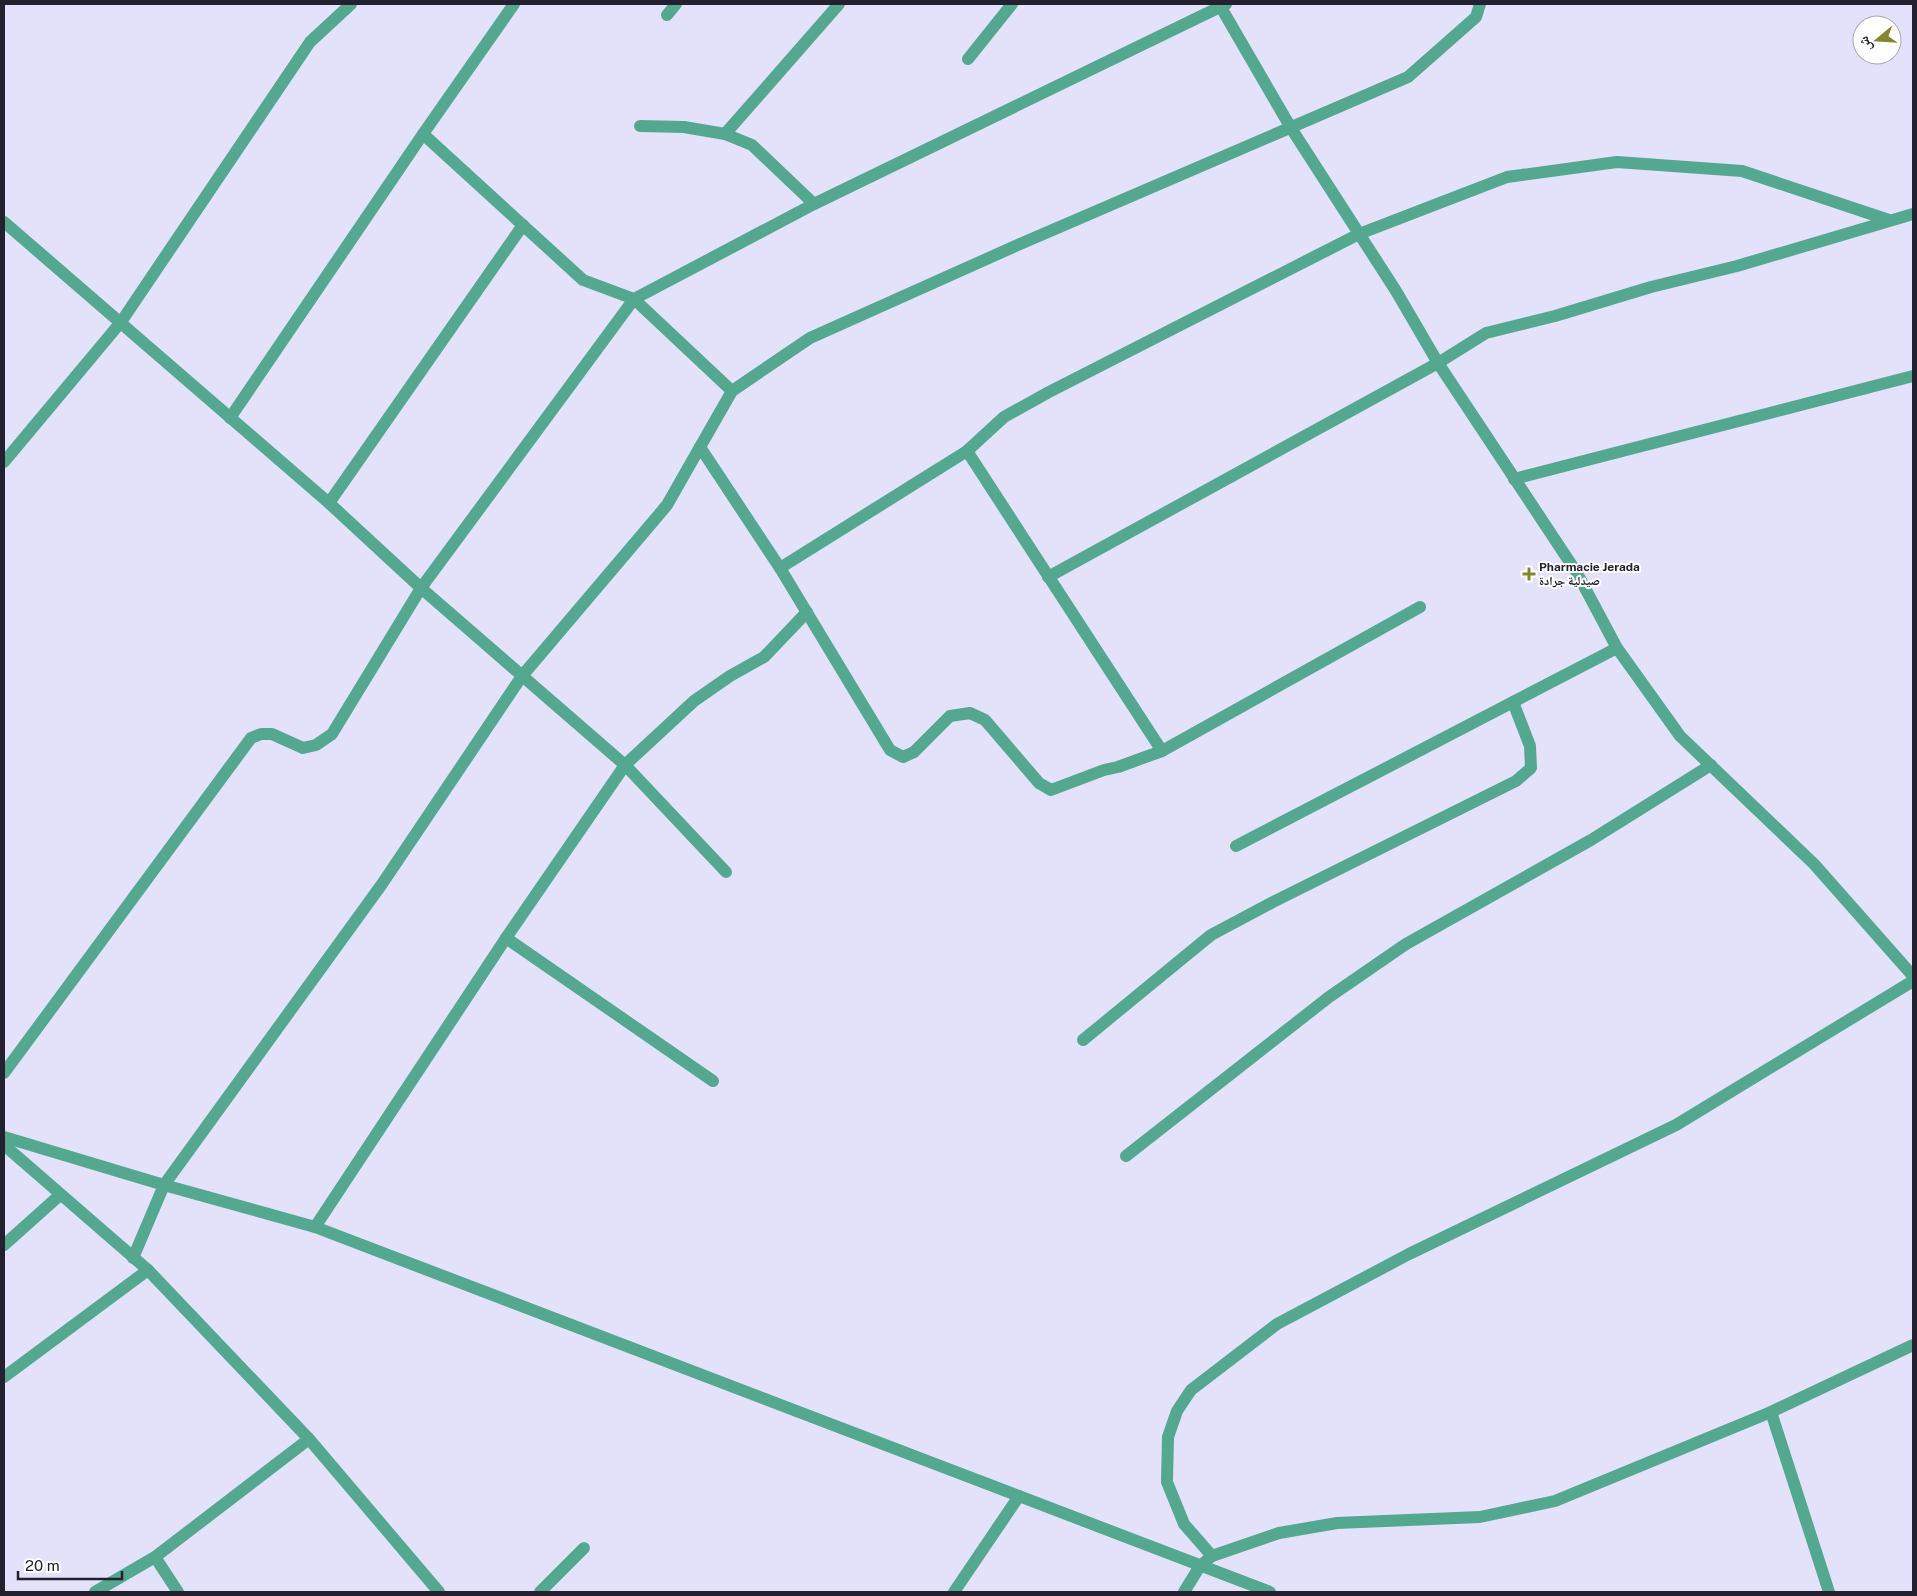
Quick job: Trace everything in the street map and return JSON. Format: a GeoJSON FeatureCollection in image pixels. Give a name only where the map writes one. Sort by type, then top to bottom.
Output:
{"type":"FeatureCollection","features":[{"type":"Feature","properties":{"kind":"street"},"geometry":{"type":"LineString","coordinates":[[4,462],[121,322],[310,42],[351,4]]}},
{"type":"Feature","properties":{"kind":"street"},"geometry":{"type":"LineString","coordinates":[[230,418],[423,134],[514,4]]}},
{"type":"Feature","properties":{"kind":"street"},"geometry":{"type":"LineString","coordinates":[[667,15],[676,4]]}},
{"type":"Feature","properties":{"kind":"street"},"geometry":{"type":"LineString","coordinates":[[968,59],[1012,4]]}},
{"type":"Feature","properties":{"kind":"street"},"geometry":{"type":"LineString","coordinates":[[133,1258],[164,1185],[382,884],[522,676],[667,505],[732,391],[810,338],[1020,244],[1408,77],[1476,17],[1480,4]]}},
{"type":"Feature","properties":{"kind":"street"},"geometry":{"type":"LineString","coordinates":[[4,1073],[251,738],[261,734],[272,734],[303,748],[316,745],[332,734],[421,588],[634,298],[814,204],[1222,5],[1291,128],[1396,291],[1438,363],[1577,573],[1617,648],[1680,736],[1814,864],[1913,976]]}},
{"type":"Feature","properties":{"kind":"street"},"geometry":{"type":"LineString","coordinates":[[725,134],[833,6]]}},
{"type":"Feature","properties":{"kind":"street"},"geometry":{"type":"LineString","coordinates":[[640,126],[684,127],[725,134],[752,146],[814,204]]}},
{"type":"Feature","properties":{"kind":"street"},"geometry":{"type":"LineString","coordinates":[[423,134],[583,280],[634,298],[732,391]]}},
{"type":"Feature","properties":{"kind":"street"},"geometry":{"type":"LineString","coordinates":[[780,568],[967,451],[1004,417],[1049,392],[1359,234],[1507,177],[1617,162],[1742,171],[1889,220]]}},
{"type":"Feature","properties":{"kind":"street"},"geometry":{"type":"LineString","coordinates":[[1048,577],[1438,363],[1486,333],[1555,316],[1651,287],[1737,266],[1913,214]]}},
{"type":"Feature","properties":{"kind":"street"},"geometry":{"type":"LineString","coordinates":[[4,222],[329,503],[421,588],[625,765],[726,872]]}},
{"type":"Feature","properties":{"kind":"street"},"geometry":{"type":"LineString","coordinates":[[329,503],[523,225]]}},
{"type":"Feature","properties":{"kind":"street"},"geometry":{"type":"LineString","coordinates":[[1514,478],[1913,376]]}},
{"type":"Feature","properties":{"kind":"street"},"geometry":{"type":"LineString","coordinates":[[700,447],[780,568],[890,750],[903,758],[914,752],[950,716],[970,713],[985,720],[1039,783],[1051,790],[1162,751],[1420,607]]}},
{"type":"Feature","properties":{"kind":"street"},"geometry":{"type":"LineString","coordinates":[[967,451],[1162,751]]}},
{"type":"Feature","properties":{"kind":"street"},"geometry":{"type":"LineString","coordinates":[[315,1227],[506,938],[625,765],[694,701],[730,676],[764,658],[807,612]]}},
{"type":"Feature","properties":{"kind":"street"},"geometry":{"type":"LineString","coordinates":[[1236,846],[1617,648]]}},
{"type":"Feature","properties":{"kind":"street"},"geometry":{"type":"LineString","coordinates":[[1083,1040],[1211,935],[1272,902],[1516,781],[1530,768],[1530,746],[1513,702]]}},
{"type":"Feature","properties":{"kind":"street"},"geometry":{"type":"LineString","coordinates":[[1126,1156],[1328,997],[1406,944],[1592,840],[1711,765]]}},
{"type":"Feature","properties":{"kind":"street"},"geometry":{"type":"LineString","coordinates":[[506,938],[713,1082]]}},
{"type":"Feature","properties":{"kind":"street"},"geometry":{"type":"LineString","coordinates":[[1212,1556],[1184,1524],[1168,1482],[1168,1438],[1176,1411],[1191,1390],[1277,1324],[1409,1254],[1676,1125],[1913,981]]}},
{"type":"Feature","properties":{"kind":"street"},"geometry":{"type":"LineString","coordinates":[[4,1137],[164,1185],[315,1227],[1270,1592]]}},
{"type":"Feature","properties":{"kind":"street"},"geometry":{"type":"LineString","coordinates":[[4,1145],[148,1270],[310,1439],[439,1592]]}},
{"type":"Feature","properties":{"kind":"street"},"geometry":{"type":"LineString","coordinates":[[4,1245],[60,1195]]}},
{"type":"Feature","properties":{"kind":"street"},"geometry":{"type":"LineString","coordinates":[[4,1377],[148,1270]]}},
{"type":"Feature","properties":{"kind":"street"},"geometry":{"type":"LineString","coordinates":[[1184,1592],[1200,1566],[1212,1556],[1279,1533],[1328,1525],[1480,1517],[1554,1501],[1771,1412],[1913,1345]]}},
{"type":"Feature","properties":{"kind":"street"},"geometry":{"type":"LineString","coordinates":[[1771,1412],[1829,1592]]}},
{"type":"Feature","properties":{"kind":"street"},"geometry":{"type":"LineString","coordinates":[[94,1592],[155,1557],[310,1439]]}},
{"type":"Feature","properties":{"kind":"street"},"geometry":{"type":"LineString","coordinates":[[954,1592],[1019,1496]]}},
{"type":"Feature","properties":{"kind":"street"},"geometry":{"type":"LineString","coordinates":[[540,1592],[584,1548]]}},
{"type":"Feature","properties":{"kind":"street"},"geometry":{"type":"LineString","coordinates":[[155,1557],[178,1592]]}},
{"type":"Feature","properties":{"kind":"place","name":"Pharmacie Jerada صيدلية جرادة"},"geometry":{"type":"Point","coordinates":[1529,574]}}]}
